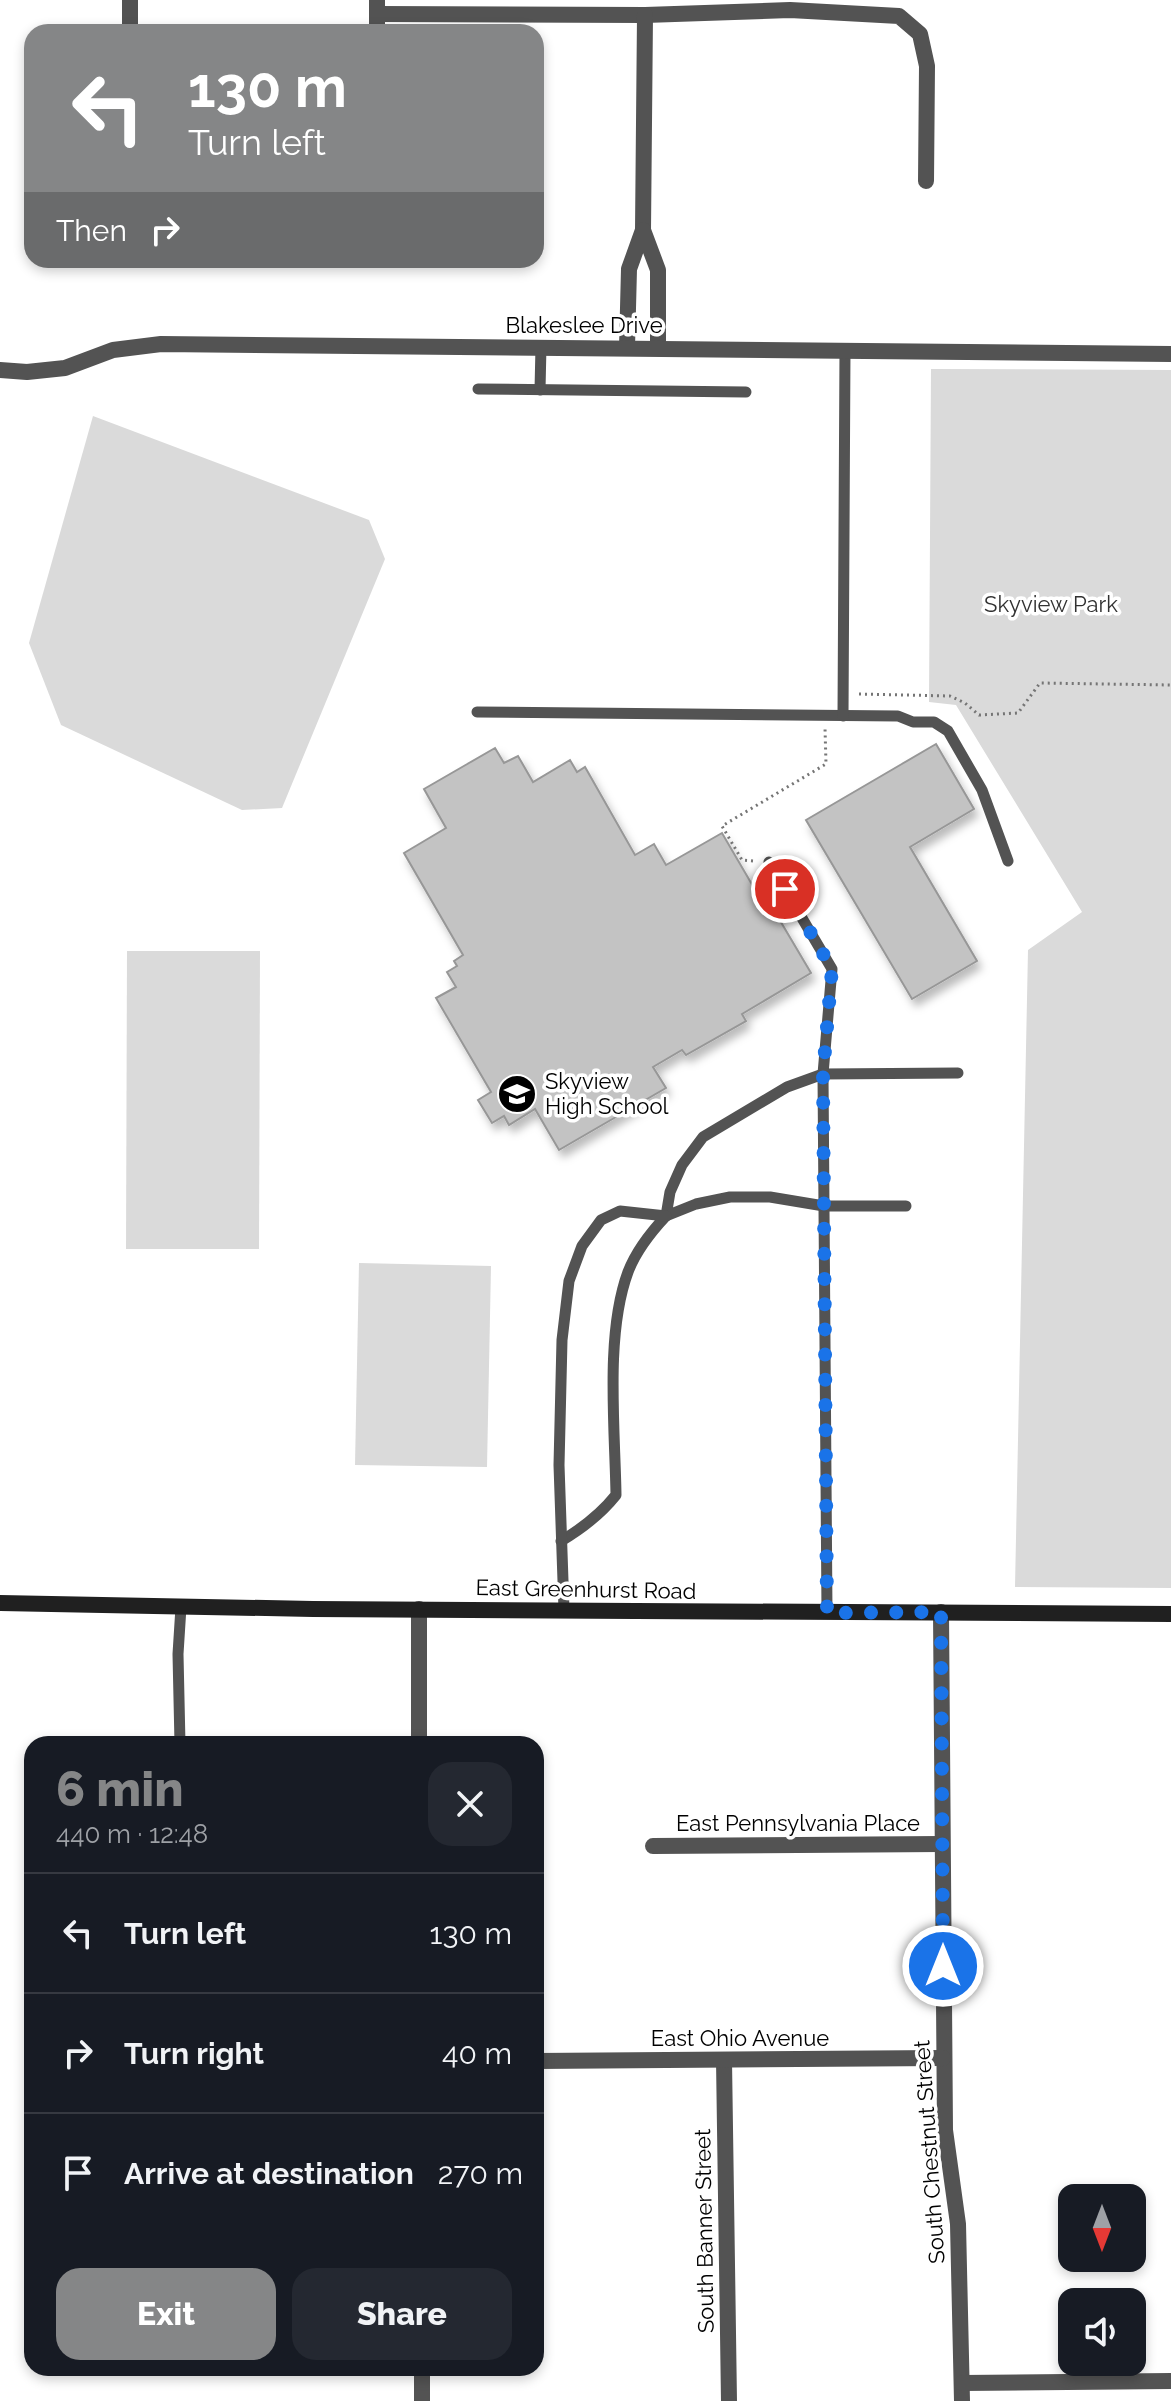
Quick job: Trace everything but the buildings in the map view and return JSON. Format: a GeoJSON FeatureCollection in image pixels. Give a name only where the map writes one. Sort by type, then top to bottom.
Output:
{"type":"FeatureCollection","features":[{"type":"Feature","properties":{"kind":"main road","name":"East Greenhurst Road"},"geometry":{"type":"LineString","coordinates":[[0,1603],[1171,1614]]}},
{"type":"Feature","properties":{"kind":"street"},"geometry":{"type":"LineString","coordinates":[[130,0],[130,24]]}},
{"type":"Feature","properties":{"kind":"street"},"geometry":{"type":"LineString","coordinates":[[377,7],[645,15],[790,5],[899,16],[920,34],[927,66],[926,181]]}},
{"type":"Feature","properties":{"kind":"street"},"geometry":{"type":"LineString","coordinates":[[627,347],[629,269],[643,230],[645,15]]}},
{"type":"Feature","properties":{"kind":"street"},"geometry":{"type":"LineString","coordinates":[[643,230],[658,270],[658,347]]}},
{"type":"Feature","properties":{"kind":"street","name":"Blakeslee Drive"},"geometry":{"type":"LineString","coordinates":[[0,370],[27,372],[65,368],[113,350],[161,344],[1171,354]]}},
{"type":"Feature","properties":{"kind":"street"},"geometry":{"type":"LineString","coordinates":[[419,1609],[419,1736]]}},
{"type":"Feature","properties":{"kind":"street","name":"South Chestnut Street"},"geometry":{"type":"LineString","coordinates":[[941,1612],[943,2058],[945,2130],[958,2224],[962,2401]]}},
{"type":"Feature","properties":{"kind":"street","name":"East Pennsylvania Place"},"geometry":{"type":"LineString","coordinates":[[653,1846],[942,1844]]}},
{"type":"Feature","properties":{"kind":"street","name":"East Ohio Avenue"},"geometry":{"type":"LineString","coordinates":[[544,2061],[943,2058]]}},
{"type":"Feature","properties":{"kind":"street","name":"South Banner Street"},"geometry":{"type":"LineString","coordinates":[[724,2060],[729,2401]]}},
{"type":"Feature","properties":{"kind":"street"},"geometry":{"type":"LineString","coordinates":[[422,2376],[422,2401]]}},
{"type":"Feature","properties":{"kind":"street"},"geometry":{"type":"LineString","coordinates":[[962,2383],[1171,2381]]}},
{"type":"Feature","properties":{"kind":"lane"},"geometry":{"type":"LineString","coordinates":[[540,390],[541,346]]}},
{"type":"Feature","properties":{"kind":"lane"},"geometry":{"type":"LineString","coordinates":[[843,716],[845,350]]}},
{"type":"Feature","properties":{"kind":"lane"},"geometry":{"type":"LineString","coordinates":[[478,389],[746,392]]}},
{"type":"Feature","properties":{"kind":"lane"},"geometry":{"type":"LineString","coordinates":[[477,712],[898,716],[913,722],[941,725],[948,731],[982,790],[1008,861]]}},
{"type":"Feature","properties":{"kind":"lane"},"geometry":{"type":"LineString","coordinates":[[769,862],[832,969],[823,1074],[827,1613]]}},
{"type":"Feature","properties":{"kind":"lane"},"geometry":{"type":"LineString","coordinates":[[666,1216],[670,1192],[682,1165],[703,1137],[787,1087],[823,1074],[958,1073]]}},
{"type":"Feature","properties":{"kind":"lane"},"geometry":{"type":"LineString","coordinates":[[561,1541],[583,1528],[616,1495],[615,1339],[618,1307],[629,1270],[649,1235],[666,1216],[696,1204],[730,1197],[770,1197],[824,1206],[906,1206]]}},
{"type":"Feature","properties":{"kind":"lane"},"geometry":{"type":"LineString","coordinates":[[564,1610],[561,1541],[562,1340],[569,1281],[582,1246],[601,1220],[620,1211],[666,1216]]}},
{"type":"Feature","properties":{"kind":"lane"},"geometry":{"type":"LineString","coordinates":[[180,1736],[181,1607]]}},
{"type":"Feature","properties":{"kind":"path"},"geometry":{"type":"LineString","coordinates":[[843,694],[950,696],[985,716],[1018,713],[1040,683],[1171,685]]}},
{"type":"Feature","properties":{"kind":"path"},"geometry":{"type":"LineString","coordinates":[[769,862],[742,860],[722,826],[826,764],[825,716]]}},
{"type":"Feature","properties":{"kind":"green space","name":"Skyview Park"},"geometry":{"type":"Polygon","coordinates":[[[931,369],[1171,370],[1171,1588],[1015,1587],[1028,950],[1082,912],[956,705],[929,702],[931,369]]]}},
{"type":"Feature","properties":{"kind":"green space"},"geometry":{"type":"Polygon","coordinates":[[[93,416],[369,520],[385,559],[282,808],[242,810],[61,725],[29,643],[93,416]]]}},
{"type":"Feature","properties":{"kind":"green space"},"geometry":{"type":"Polygon","coordinates":[[[127,951],[260,951],[259,1249],[126,1249],[127,951]]]}},
{"type":"Feature","properties":{"kind":"green space"},"geometry":{"type":"Polygon","coordinates":[[[359,1263],[491,1266],[487,1467],[355,1465],[359,1263]]]}},
{"type":"Feature","properties":{"kind":"place","name":"Skyview High School"},"geometry":{"type":"Point","coordinates":[517,1094]}},
{"type":"Feature","properties":{"kind":"route"},"geometry":{"type":"LineString","coordinates":[[785,889],[832,969],[823,1074],[827,1613],[941,1612],[943,1966]]}}]}
